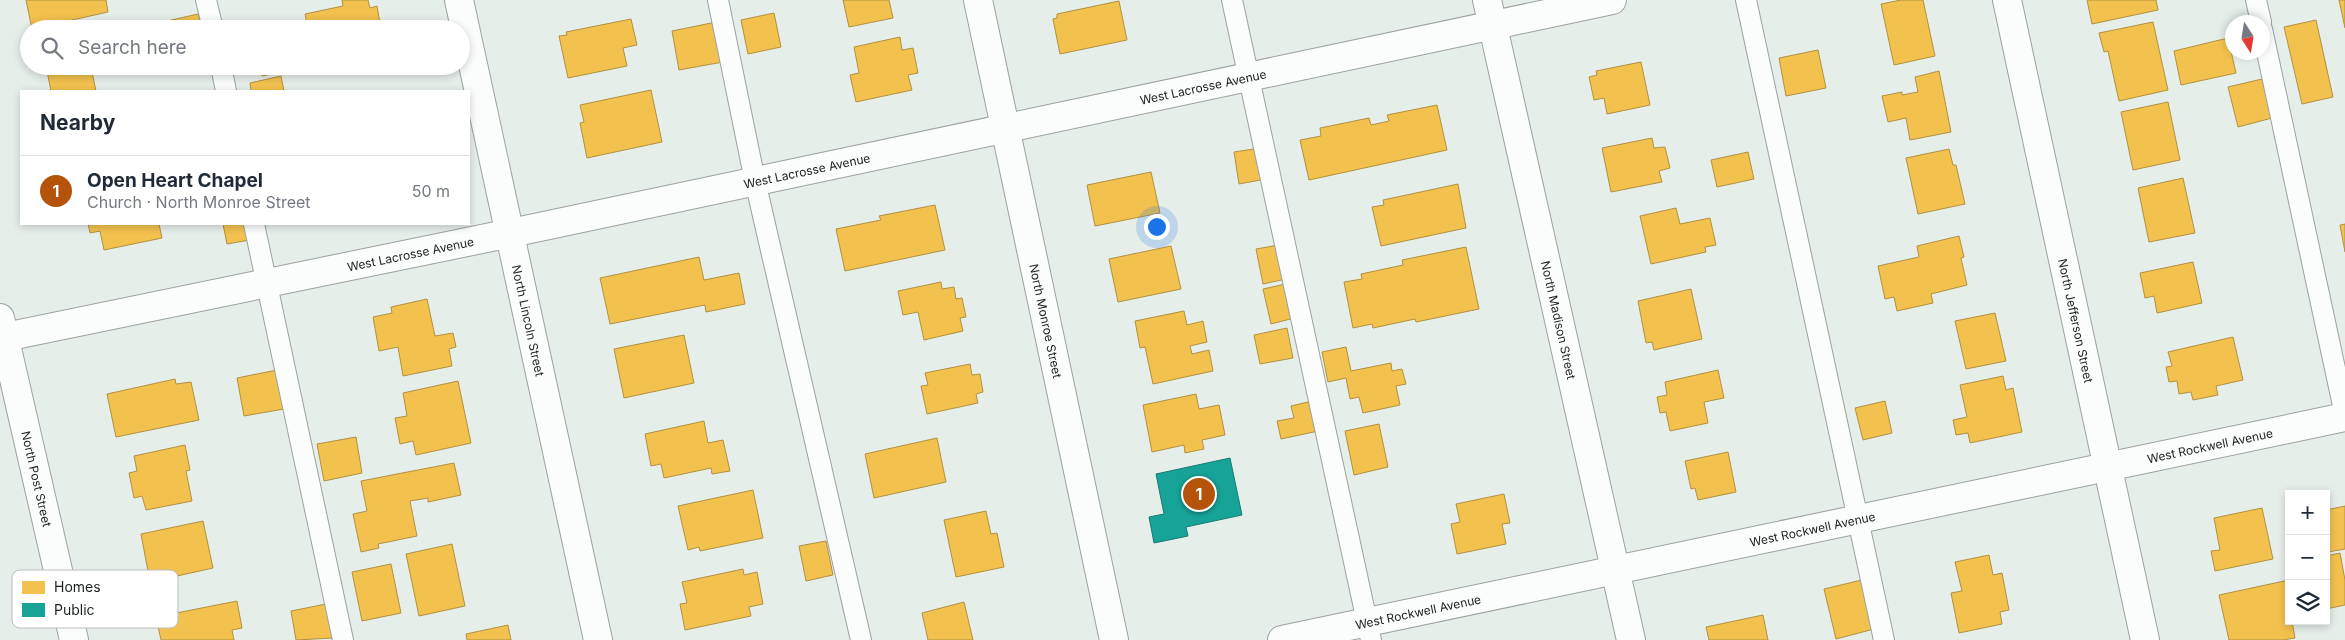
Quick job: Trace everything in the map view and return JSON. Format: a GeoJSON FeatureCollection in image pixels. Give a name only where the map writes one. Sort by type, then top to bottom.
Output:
{"type":"FeatureCollection","features":[{"type":"Feature","properties":{"kind":"street","name":"North Lincoln Street"},"geometry":{"type":"LineString","coordinates":[[459,0],[463,20]]}},
{"type":"Feature","properties":{"kind":"street","name":"North Monroe Street"},"geometry":{"type":"LineString","coordinates":[[978,0],[1114,640]]}},
{"type":"Feature","properties":{"kind":"street","name":"West Lacrosse Avenue"},"geometry":{"type":"LineString","coordinates":[[1,331],[267,283],[1249,76],[1490,12],[1612,0]]}},
{"type":"Feature","properties":{"kind":"street","name":"North Jefferson Street"},"geometry":{"type":"LineString","coordinates":[[2007,0],[2145,640]]}},
{"type":"Feature","properties":{"kind":"street","name":"North Madison Street"},"geometry":{"type":"LineString","coordinates":[[1490,12],[1631,640]]}},
{"type":"Feature","properties":{"kind":"street","name":"North Lincoln Street"},"geometry":{"type":"LineString","coordinates":[[470,49],[598,640]]}},
{"type":"Feature","properties":{"kind":"street","name":"North Post Street"},"geometry":{"type":"LineString","coordinates":[[1,331],[57,570]]}},
{"type":"Feature","properties":{"kind":"street","name":"West Rockwell Avenue"},"geometry":{"type":"LineString","coordinates":[[1282,640],[1369,631],[1616,568],[2108,467],[2345,416]]}},
{"type":"Feature","properties":{"kind":"lane"},"geometry":{"type":"LineString","coordinates":[[206,0],[210,20]]}},
{"type":"Feature","properties":{"kind":"lane"},"geometry":{"type":"LineString","coordinates":[[718,0],[755,181],[860,640]]}},
{"type":"Feature","properties":{"kind":"lane"},"geometry":{"type":"LineString","coordinates":[[1232,0],[1369,631]]}},
{"type":"Feature","properties":{"kind":"lane"},"geometry":{"type":"LineString","coordinates":[[1746,0],[1884,640]]}},
{"type":"Feature","properties":{"kind":"lane"},"geometry":{"type":"LineString","coordinates":[[2256,0],[2259,15]]}},
{"type":"Feature","properties":{"kind":"lane"},"geometry":{"type":"LineString","coordinates":[[2269,60],[2345,416]]}},
{"type":"Feature","properties":{"kind":"lane"},"geometry":{"type":"LineString","coordinates":[[223,75],[226,90]]}},
{"type":"Feature","properties":{"kind":"lane"},"geometry":{"type":"LineString","coordinates":[[254,225],[343,640]]}},
{"type":"Feature","properties":{"kind":"building: Homes"},"geometry":{"type":"Polygon","coordinates":[[[26,0],[106,0],[108,12],[72,20],[30,20],[26,0]]]}},
{"type":"Feature","properties":{"kind":"building: Homes"},"geometry":{"type":"Polygon","coordinates":[[[342,0],[368,0],[370,8],[377,6],[379,20],[306,20],[305,14],[343,6],[342,0]]]}},
{"type":"Feature","properties":{"kind":"building: Homes"},"geometry":{"type":"Polygon","coordinates":[[[843,0],[889,0],[893,18],[849,27],[843,0]]]}},
{"type":"Feature","properties":{"kind":"building: Homes"},"geometry":{"type":"Polygon","coordinates":[[[1901,0],[1923,0],[1935,56],[1894,65],[1881,4],[1901,0]]]}},
{"type":"Feature","properties":{"kind":"building: Homes"},"geometry":{"type":"Polygon","coordinates":[[[2087,0],[2156,0],[2158,10],[2092,24],[2087,0]]]}},
{"type":"Feature","properties":{"kind":"building: Homes"},"geometry":{"type":"Polygon","coordinates":[[[2339,0],[2345,0],[2345,28],[2339,0]]]}},
{"type":"Feature","properties":{"kind":"building: Homes"},"geometry":{"type":"Polygon","coordinates":[[[1119,1],[1127,40],[1060,54],[1053,19],[1057,18],[1057,14],[1119,1]]]}},
{"type":"Feature","properties":{"kind":"building: Homes"},"geometry":{"type":"Polygon","coordinates":[[[774,13],[781,47],[748,54],[741,20],[774,13]]]}},
{"type":"Feature","properties":{"kind":"building: Homes"},"geometry":{"type":"Polygon","coordinates":[[[198,14],[200,20],[172,20],[198,14]]]}},
{"type":"Feature","properties":{"kind":"building: Homes"},"geometry":{"type":"Polygon","coordinates":[[[631,19],[637,45],[623,48],[627,66],[568,78],[559,36],[567,35],[566,32],[631,19]]]}},
{"type":"Feature","properties":{"kind":"building: Homes"},"geometry":{"type":"Polygon","coordinates":[[[2316,20],[2333,97],[2302,104],[2284,27],[2316,20]]]}},
{"type":"Feature","properties":{"kind":"building: Homes"},"geometry":{"type":"Polygon","coordinates":[[[716,22],[723,62],[679,70],[672,31],[716,22]]]}},
{"type":"Feature","properties":{"kind":"building: Homes"},"geometry":{"type":"Polygon","coordinates":[[[2153,22],[2168,90],[2119,101],[2108,51],[2104,52],[2099,33],[2153,22]]]}},
{"type":"Feature","properties":{"kind":"building: Homes"},"geometry":{"type":"Polygon","coordinates":[[[900,37],[902,50],[913,48],[918,73],[908,75],[912,90],[856,102],[850,75],[859,73],[854,47],[900,37]]]}},
{"type":"Feature","properties":{"kind":"building: Homes"},"geometry":{"type":"Polygon","coordinates":[[[2225,39],[2225,60],[2233,60],[2236,73],[2181,85],[2174,51],[2225,39]]]}},
{"type":"Feature","properties":{"kind":"building: Homes"},"geometry":{"type":"Polygon","coordinates":[[[1818,50],[1826,88],[1786,96],[1779,58],[1818,50]]]}},
{"type":"Feature","properties":{"kind":"building: Homes"},"geometry":{"type":"Polygon","coordinates":[[[1641,62],[1650,105],[1607,114],[1604,98],[1594,100],[1589,77],[1597,75],[1596,71],[1641,62]]]}},
{"type":"Feature","properties":{"kind":"building: Homes"},"geometry":{"type":"Polygon","coordinates":[[[1939,71],[1951,132],[1910,140],[1906,118],[1888,122],[1882,96],[1902,92],[1902,95],[1918,92],[1915,77],[1939,71]]]}},
{"type":"Feature","properties":{"kind":"building: Homes"},"geometry":{"type":"Polygon","coordinates":[[[48,75],[93,75],[96,90],[51,90],[48,75]]]}},
{"type":"Feature","properties":{"kind":"building: Homes"},"geometry":{"type":"Polygon","coordinates":[[[281,76],[284,90],[251,90],[250,83],[281,76]]]}},
{"type":"Feature","properties":{"kind":"building: Homes"},"geometry":{"type":"Polygon","coordinates":[[[2262,79],[2272,118],[2238,127],[2228,87],[2262,79]]]}},
{"type":"Feature","properties":{"kind":"building: Homes"},"geometry":{"type":"Polygon","coordinates":[[[651,90],[662,142],[587,158],[580,123],[584,122],[580,105],[651,90]]]}},
{"type":"Feature","properties":{"kind":"building: Homes"},"geometry":{"type":"Polygon","coordinates":[[[2168,102],[2180,160],[2133,170],[2121,112],[2168,102]]]}},
{"type":"Feature","properties":{"kind":"building: Homes"},"geometry":{"type":"Polygon","coordinates":[[[1437,105],[1447,150],[1309,180],[1300,140],[1321,136],[1320,128],[1369,118],[1371,125],[1389,121],[1387,115],[1437,105]]]}},
{"type":"Feature","properties":{"kind":"building: Homes"},"geometry":{"type":"Polygon","coordinates":[[[1652,138],[1654,148],[1665,147],[1670,168],[1659,171],[1662,182],[1611,192],[1602,148],[1652,138]]]}},
{"type":"Feature","properties":{"kind":"building: Homes"},"geometry":{"type":"Polygon","coordinates":[[[1260,148],[1266,179],[1239,184],[1234,152],[1260,148]]]}},
{"type":"Feature","properties":{"kind":"building: Homes"},"geometry":{"type":"Polygon","coordinates":[[[1949,149],[1953,165],[1956,165],[1965,204],[1918,214],[1906,158],[1949,149]]]}},
{"type":"Feature","properties":{"kind":"building: Homes"},"geometry":{"type":"Polygon","coordinates":[[[1748,152],[1754,179],[1717,187],[1711,160],[1748,152]]]}},
{"type":"Feature","properties":{"kind":"building: Homes"},"geometry":{"type":"Polygon","coordinates":[[[1151,172],[1160,213],[1095,226],[1087,185],[1151,172]]]}},
{"type":"Feature","properties":{"kind":"building: Homes"},"geometry":{"type":"Polygon","coordinates":[[[2183,178],[2195,233],[2149,242],[2138,188],[2183,178]]]}},
{"type":"Feature","properties":{"kind":"building: Homes"},"geometry":{"type":"Polygon","coordinates":[[[1458,184],[1466,228],[1381,246],[1372,207],[1384,205],[1383,200],[1458,184]]]}},
{"type":"Feature","properties":{"kind":"building: Homes"},"geometry":{"type":"Polygon","coordinates":[[[935,205],[945,250],[845,271],[836,229],[881,220],[879,216],[935,205]]]}},
{"type":"Feature","properties":{"kind":"building: Homes"},"geometry":{"type":"Polygon","coordinates":[[[1676,208],[1680,224],[1710,218],[1716,245],[1705,247],[1706,252],[1651,264],[1640,216],[1676,208]]]}},
{"type":"Feature","properties":{"kind":"building: Homes"},"geometry":{"type":"Polygon","coordinates":[[[2345,224],[2345,252],[2340,225],[2345,224]]]}},
{"type":"Feature","properties":{"kind":"building: Homes"},"geometry":{"type":"Polygon","coordinates":[[[88,225],[159,225],[162,238],[104,250],[100,231],[90,233],[88,225]]]}},
{"type":"Feature","properties":{"kind":"building: Homes"},"geometry":{"type":"Polygon","coordinates":[[[223,225],[247,225],[250,240],[227,244],[223,225]]]}},
{"type":"Feature","properties":{"kind":"building: Homes"},"geometry":{"type":"Polygon","coordinates":[[[1959,236],[1964,257],[1961,258],[1967,285],[1931,294],[1933,303],[1897,311],[1894,297],[1885,299],[1878,266],[1919,257],[1917,246],[1959,236]]]}},
{"type":"Feature","properties":{"kind":"building: Homes"},"geometry":{"type":"Polygon","coordinates":[[[1279,245],[1286,279],[1263,284],[1256,249],[1279,245]]]}},
{"type":"Feature","properties":{"kind":"building: Homes"},"geometry":{"type":"Polygon","coordinates":[[[1171,246],[1181,289],[1118,302],[1109,259],[1171,246]]]}},
{"type":"Feature","properties":{"kind":"building: Homes"},"geometry":{"type":"Polygon","coordinates":[[[1466,247],[1479,309],[1416,322],[1415,319],[1373,328],[1372,324],[1353,328],[1344,282],[1362,279],[1361,274],[1403,265],[1402,260],[1466,247]]]}},
{"type":"Feature","properties":{"kind":"building: Homes"},"geometry":{"type":"Polygon","coordinates":[[[699,257],[704,280],[739,273],[745,304],[706,312],[705,305],[610,324],[600,278],[699,257]]]}},
{"type":"Feature","properties":{"kind":"building: Homes"},"geometry":{"type":"Polygon","coordinates":[[[2193,262],[2202,303],[2157,313],[2154,296],[2145,298],[2140,273],[2193,262]]]}},
{"type":"Feature","properties":{"kind":"building: Homes"},"geometry":{"type":"Polygon","coordinates":[[[941,282],[942,289],[954,287],[956,299],[962,298],[966,317],[960,318],[963,331],[924,340],[918,312],[903,315],[898,291],[941,282]]]}},
{"type":"Feature","properties":{"kind":"building: Homes"},"geometry":{"type":"Polygon","coordinates":[[[1290,283],[1298,317],[1271,324],[1263,289],[1290,283]]]}},
{"type":"Feature","properties":{"kind":"building: Homes"},"geometry":{"type":"Polygon","coordinates":[[[1691,289],[1702,339],[1654,350],[1652,342],[1646,343],[1638,301],[1691,289]]]}},
{"type":"Feature","properties":{"kind":"building: Homes"},"geometry":{"type":"Polygon","coordinates":[[[427,299],[435,336],[453,333],[456,347],[449,349],[452,366],[403,376],[398,347],[379,351],[373,317],[392,313],[391,307],[427,299]]]}},
{"type":"Feature","properties":{"kind":"building: Homes"},"geometry":{"type":"Polygon","coordinates":[[[1184,311],[1187,325],[1203,321],[1207,342],[1190,346],[1192,354],[1209,350],[1213,371],[1153,384],[1145,347],[1140,348],[1135,321],[1184,311]]]}},
{"type":"Feature","properties":{"kind":"building: Homes"},"geometry":{"type":"Polygon","coordinates":[[[1995,313],[2006,361],[1966,369],[1955,321],[1995,313]]]}},
{"type":"Feature","properties":{"kind":"building: Homes"},"geometry":{"type":"Polygon","coordinates":[[[1287,328],[1293,358],[1260,364],[1254,335],[1287,328]]]}},
{"type":"Feature","properties":{"kind":"building: Homes"},"geometry":{"type":"Polygon","coordinates":[[[684,335],[694,383],[624,398],[614,349],[684,335]]]}},
{"type":"Feature","properties":{"kind":"building: Homes"},"geometry":{"type":"Polygon","coordinates":[[[2233,337],[2243,380],[2216,386],[2218,395],[2193,400],[2191,392],[2179,394],[2177,381],[2169,382],[2166,367],[2172,366],[2168,352],[2233,337]]]}},
{"type":"Feature","properties":{"kind":"building: Homes"},"geometry":{"type":"Polygon","coordinates":[[[1346,347],[1351,371],[1391,363],[1392,371],[1402,369],[1406,384],[1396,386],[1400,405],[1363,413],[1359,397],[1350,399],[1346,378],[1328,382],[1322,352],[1346,347]]]}},
{"type":"Feature","properties":{"kind":"building: Homes"},"geometry":{"type":"Polygon","coordinates":[[[970,364],[972,375],[980,374],[983,392],[976,394],[978,403],[927,414],[921,386],[928,385],[925,373],[970,364]]]}},
{"type":"Feature","properties":{"kind":"building: Homes"},"geometry":{"type":"Polygon","coordinates":[[[277,370],[284,409],[244,416],[237,378],[277,370]]]}},
{"type":"Feature","properties":{"kind":"building: Homes"},"geometry":{"type":"Polygon","coordinates":[[[1718,370],[1724,398],[1704,402],[1708,423],[1670,431],[1666,412],[1660,413],[1657,397],[1667,395],[1665,382],[1718,370]]]}},
{"type":"Feature","properties":{"kind":"building: Homes"},"geometry":{"type":"Polygon","coordinates":[[[2003,376],[2006,390],[2013,388],[2022,432],[1970,443],[1968,433],[1956,435],[1953,420],[1967,417],[1960,385],[2003,376]]]}},
{"type":"Feature","properties":{"kind":"building: Homes"},"geometry":{"type":"Polygon","coordinates":[[[175,379],[176,384],[191,382],[199,420],[116,437],[107,394],[175,379]]]}},
{"type":"Feature","properties":{"kind":"building: Homes"},"geometry":{"type":"Polygon","coordinates":[[[458,381],[471,443],[416,455],[413,441],[400,444],[395,418],[407,416],[403,393],[458,381]]]}},
{"type":"Feature","properties":{"kind":"building: Homes"},"geometry":{"type":"Polygon","coordinates":[[[1196,394],[1199,409],[1219,405],[1225,435],[1202,440],[1204,449],[1185,453],[1184,445],[1152,452],[1143,405],[1196,394]]]}},
{"type":"Feature","properties":{"kind":"building: Homes"},"geometry":{"type":"Polygon","coordinates":[[[1316,400],[1323,430],[1281,439],[1277,421],[1294,418],[1291,406],[1316,400]]]}},
{"type":"Feature","properties":{"kind":"building: Homes"},"geometry":{"type":"Polygon","coordinates":[[[1885,401],[1892,433],[1863,440],[1855,408],[1885,401]]]}},
{"type":"Feature","properties":{"kind":"building: Homes"},"geometry":{"type":"Polygon","coordinates":[[[704,421],[708,443],[723,440],[730,471],[712,474],[711,468],[664,478],[661,464],[651,466],[645,434],[704,421]]]}},
{"type":"Feature","properties":{"kind":"building: Homes"},"geometry":{"type":"Polygon","coordinates":[[[1379,424],[1388,467],[1354,475],[1345,431],[1379,424]]]}},
{"type":"Feature","properties":{"kind":"building: Homes"},"geometry":{"type":"Polygon","coordinates":[[[356,437],[362,473],[324,481],[317,444],[356,437]]]}},
{"type":"Feature","properties":{"kind":"building: Homes"},"geometry":{"type":"Polygon","coordinates":[[[937,438],[946,482],[874,498],[865,454],[937,438]]]}},
{"type":"Feature","properties":{"kind":"building: Homes"},"geometry":{"type":"Polygon","coordinates":[[[185,445],[190,470],[186,471],[192,501],[146,510],[142,496],[134,498],[129,473],[137,471],[134,456],[185,445]]]}},
{"type":"Feature","properties":{"kind":"building: Homes"},"geometry":{"type":"Polygon","coordinates":[[[1728,452],[1736,492],[1698,500],[1695,488],[1691,489],[1685,461],[1728,452]]]}},
{"type":"Feature","properties":{"kind":"building: Homes"},"geometry":{"type":"Polygon","coordinates":[[[454,463],[461,495],[428,502],[428,498],[410,501],[417,536],[378,544],[379,548],[361,552],[353,514],[367,511],[361,481],[454,463]]]}},
{"type":"Feature","properties":{"kind":"building: Homes"},"geometry":{"type":"Polygon","coordinates":[[[753,490],[763,538],[700,551],[699,547],[688,550],[678,506],[753,490]]]}},
{"type":"Feature","properties":{"kind":"building: Homes"},"geometry":{"type":"Polygon","coordinates":[[[1504,494],[1510,523],[1502,524],[1506,544],[1457,554],[1451,524],[1460,522],[1456,504],[1504,494]]]}},
{"type":"Feature","properties":{"kind":"building: Homes"},"geometry":{"type":"Polygon","coordinates":[[[2345,506],[2345,549],[2330,552],[2330,509],[2345,506]]]}},
{"type":"Feature","properties":{"kind":"building: Homes"},"geometry":{"type":"Polygon","coordinates":[[[2262,508],[2273,559],[2215,571],[2211,551],[2220,550],[2214,518],[2262,508]]]}},
{"type":"Feature","properties":{"kind":"building: Homes"},"geometry":{"type":"Polygon","coordinates":[[[986,511],[991,534],[997,533],[1004,567],[956,577],[944,520],[986,511]]]}},
{"type":"Feature","properties":{"kind":"building: Homes"},"geometry":{"type":"Polygon","coordinates":[[[203,521],[213,568],[178,576],[178,570],[148,570],[141,534],[203,521]]]}},
{"type":"Feature","properties":{"kind":"building: Homes"},"geometry":{"type":"Polygon","coordinates":[[[826,541],[833,575],[806,581],[799,546],[826,541]]]}},
{"type":"Feature","properties":{"kind":"building: Homes"},"geometry":{"type":"Polygon","coordinates":[[[452,544],[465,606],[419,616],[406,554],[452,544]]]}},
{"type":"Feature","properties":{"kind":"building: Homes"},"geometry":{"type":"Polygon","coordinates":[[[2340,553],[2345,580],[2345,605],[2330,608],[2330,580],[2330,555],[2340,553]]]}},
{"type":"Feature","properties":{"kind":"building: Homes"},"geometry":{"type":"Polygon","coordinates":[[[1989,555],[1993,575],[2002,573],[2009,610],[2000,612],[2002,624],[1959,633],[1951,593],[1962,591],[1955,562],[1989,555]]]}},
{"type":"Feature","properties":{"kind":"building: Homes"},"geometry":{"type":"Polygon","coordinates":[[[391,564],[401,613],[362,621],[352,572],[391,564]]]}},
{"type":"Feature","properties":{"kind":"building: Homes"},"geometry":{"type":"Polygon","coordinates":[[[743,569],[744,575],[757,572],[763,604],[749,607],[751,616],[685,630],[680,604],[687,603],[682,582],[743,569]]]}},
{"type":"Feature","properties":{"kind":"building: Homes"},"geometry":{"type":"Polygon","coordinates":[[[1866,579],[1878,628],[1836,639],[1824,589],[1866,579]]]}},
{"type":"Feature","properties":{"kind":"building: Homes"},"geometry":{"type":"Polygon","coordinates":[[[2285,581],[2285,625],[2293,625],[2295,638],[2283,640],[2229,640],[2219,595],[2285,581]]]}},
{"type":"Feature","properties":{"kind":"building: Homes"},"geometry":{"type":"Polygon","coordinates":[[[237,601],[242,628],[232,630],[234,640],[161,640],[158,628],[178,628],[178,613],[237,601]]]}},
{"type":"Feature","properties":{"kind":"building: Homes"},"geometry":{"type":"Polygon","coordinates":[[[964,602],[973,640],[928,640],[922,613],[964,602]]]}},
{"type":"Feature","properties":{"kind":"building: Homes"},"geometry":{"type":"Polygon","coordinates":[[[326,604],[333,638],[296,640],[291,611],[326,604]]]}},
{"type":"Feature","properties":{"kind":"building: Homes"},"geometry":{"type":"Polygon","coordinates":[[[1763,615],[1768,640],[1709,640],[1706,627],[1763,615]]]}},
{"type":"Feature","properties":{"kind":"building: Homes"},"geometry":{"type":"Polygon","coordinates":[[[508,625],[511,640],[467,640],[466,634],[508,625]]]}},
{"type":"Feature","properties":{"kind":"building: Public"},"geometry":{"type":"Polygon","coordinates":[[[1230,458],[1242,515],[1186,527],[1188,536],[1154,543],[1149,517],[1164,514],[1156,474],[1230,458]]]}},
{"type":"Feature","properties":{"kind":"place","name":"Open Heart Chapel"},"geometry":{"type":"Point","coordinates":[1199,494]}}]}
